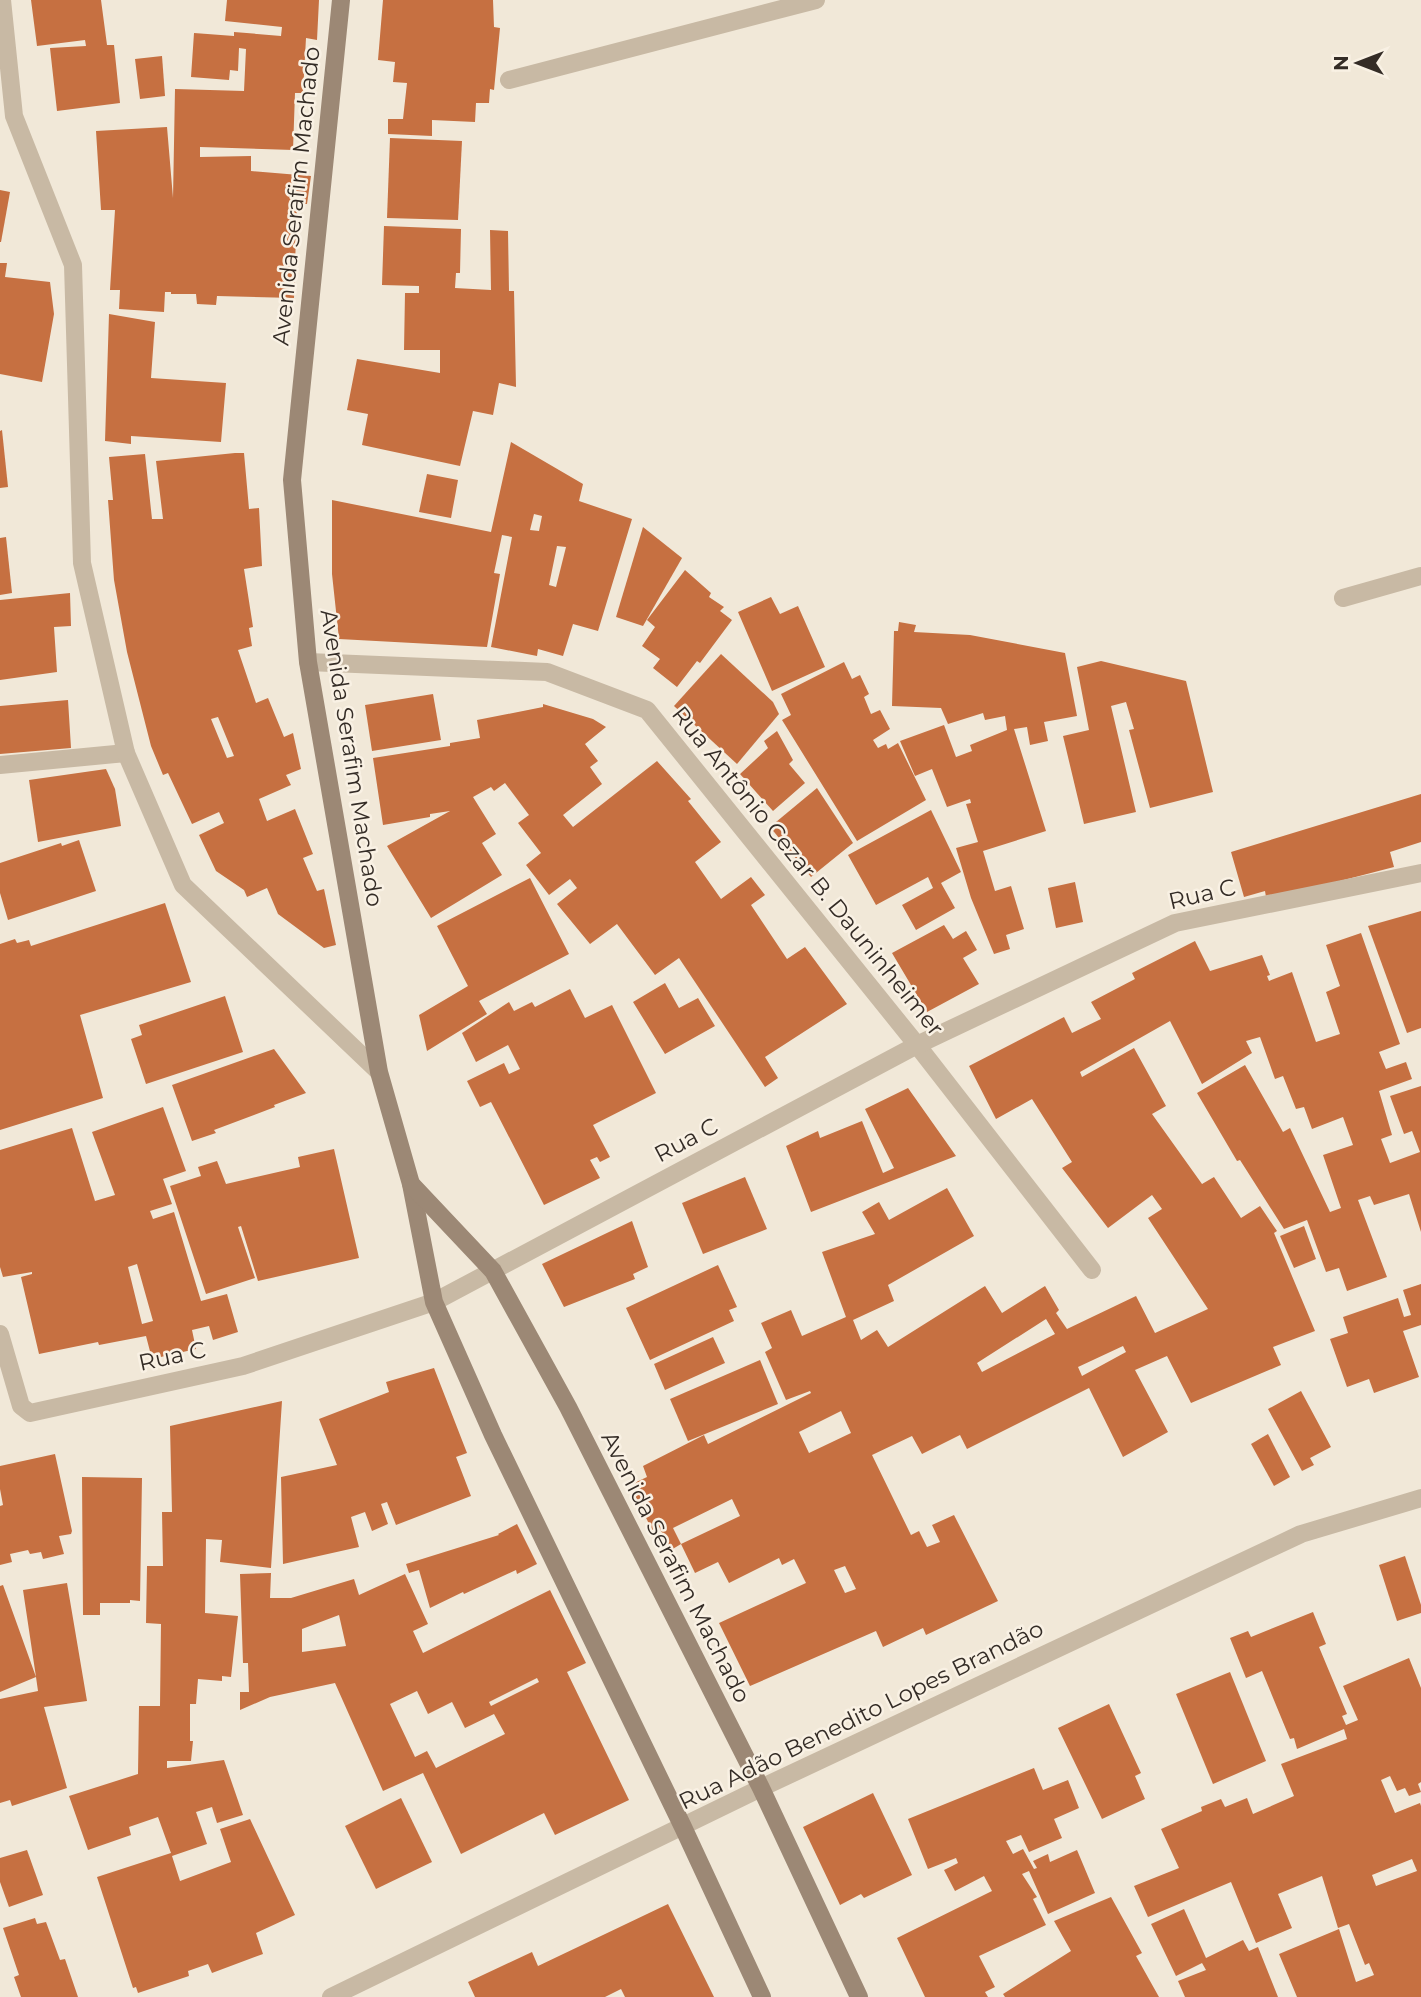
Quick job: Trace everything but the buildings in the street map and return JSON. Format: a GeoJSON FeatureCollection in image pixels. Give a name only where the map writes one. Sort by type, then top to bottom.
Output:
{"type":"FeatureCollection","features":[{"type":"Feature","properties":{"kind":"street"},"geometry":{"type":"LineString","coordinates":[[2,0],[13,116],[73,265],[82,563],[126,753],[183,886],[379,1072]]}},
{"type":"Feature","properties":{"kind":"street","name":"Avenida Serafim Machado"},"geometry":{"type":"LineString","coordinates":[[341,0],[292,481],[308,662],[379,1072],[411,1184],[434,1302],[493,1435],[683,1827],[762,1997]]}},
{"type":"Feature","properties":{"kind":"street"},"geometry":{"type":"LineString","coordinates":[[509,79],[816,0]]}},
{"type":"Feature","properties":{"kind":"street"},"geometry":{"type":"LineString","coordinates":[[1343,598],[1421,576]]}},
{"type":"Feature","properties":{"kind":"street","name":"Rua Antônio Cezar B. Dauninheimer"},"geometry":{"type":"LineString","coordinates":[[308,662],[547,672],[647,710],[917,1045],[1092,1270]]}},
{"type":"Feature","properties":{"kind":"street"},"geometry":{"type":"LineString","coordinates":[[0,765],[126,753]]}},
{"type":"Feature","properties":{"kind":"street","name":"Rua C"},"geometry":{"type":"LineString","coordinates":[[0,1334],[3,1353],[21,1406],[30,1413],[243,1366],[434,1302],[917,1045],[1175,923],[1421,873]]}},
{"type":"Feature","properties":{"kind":"street","name":"Avenida Serafim Machado"},"geometry":{"type":"LineString","coordinates":[[411,1184],[493,1271],[568,1407],[761,1788],[859,1997]]}},
{"type":"Feature","properties":{"kind":"street","name":"Rua Adão Benedito Lopes Brandão"},"geometry":{"type":"LineString","coordinates":[[331,1997],[761,1788],[1301,1534],[1421,1498]]}}]}
